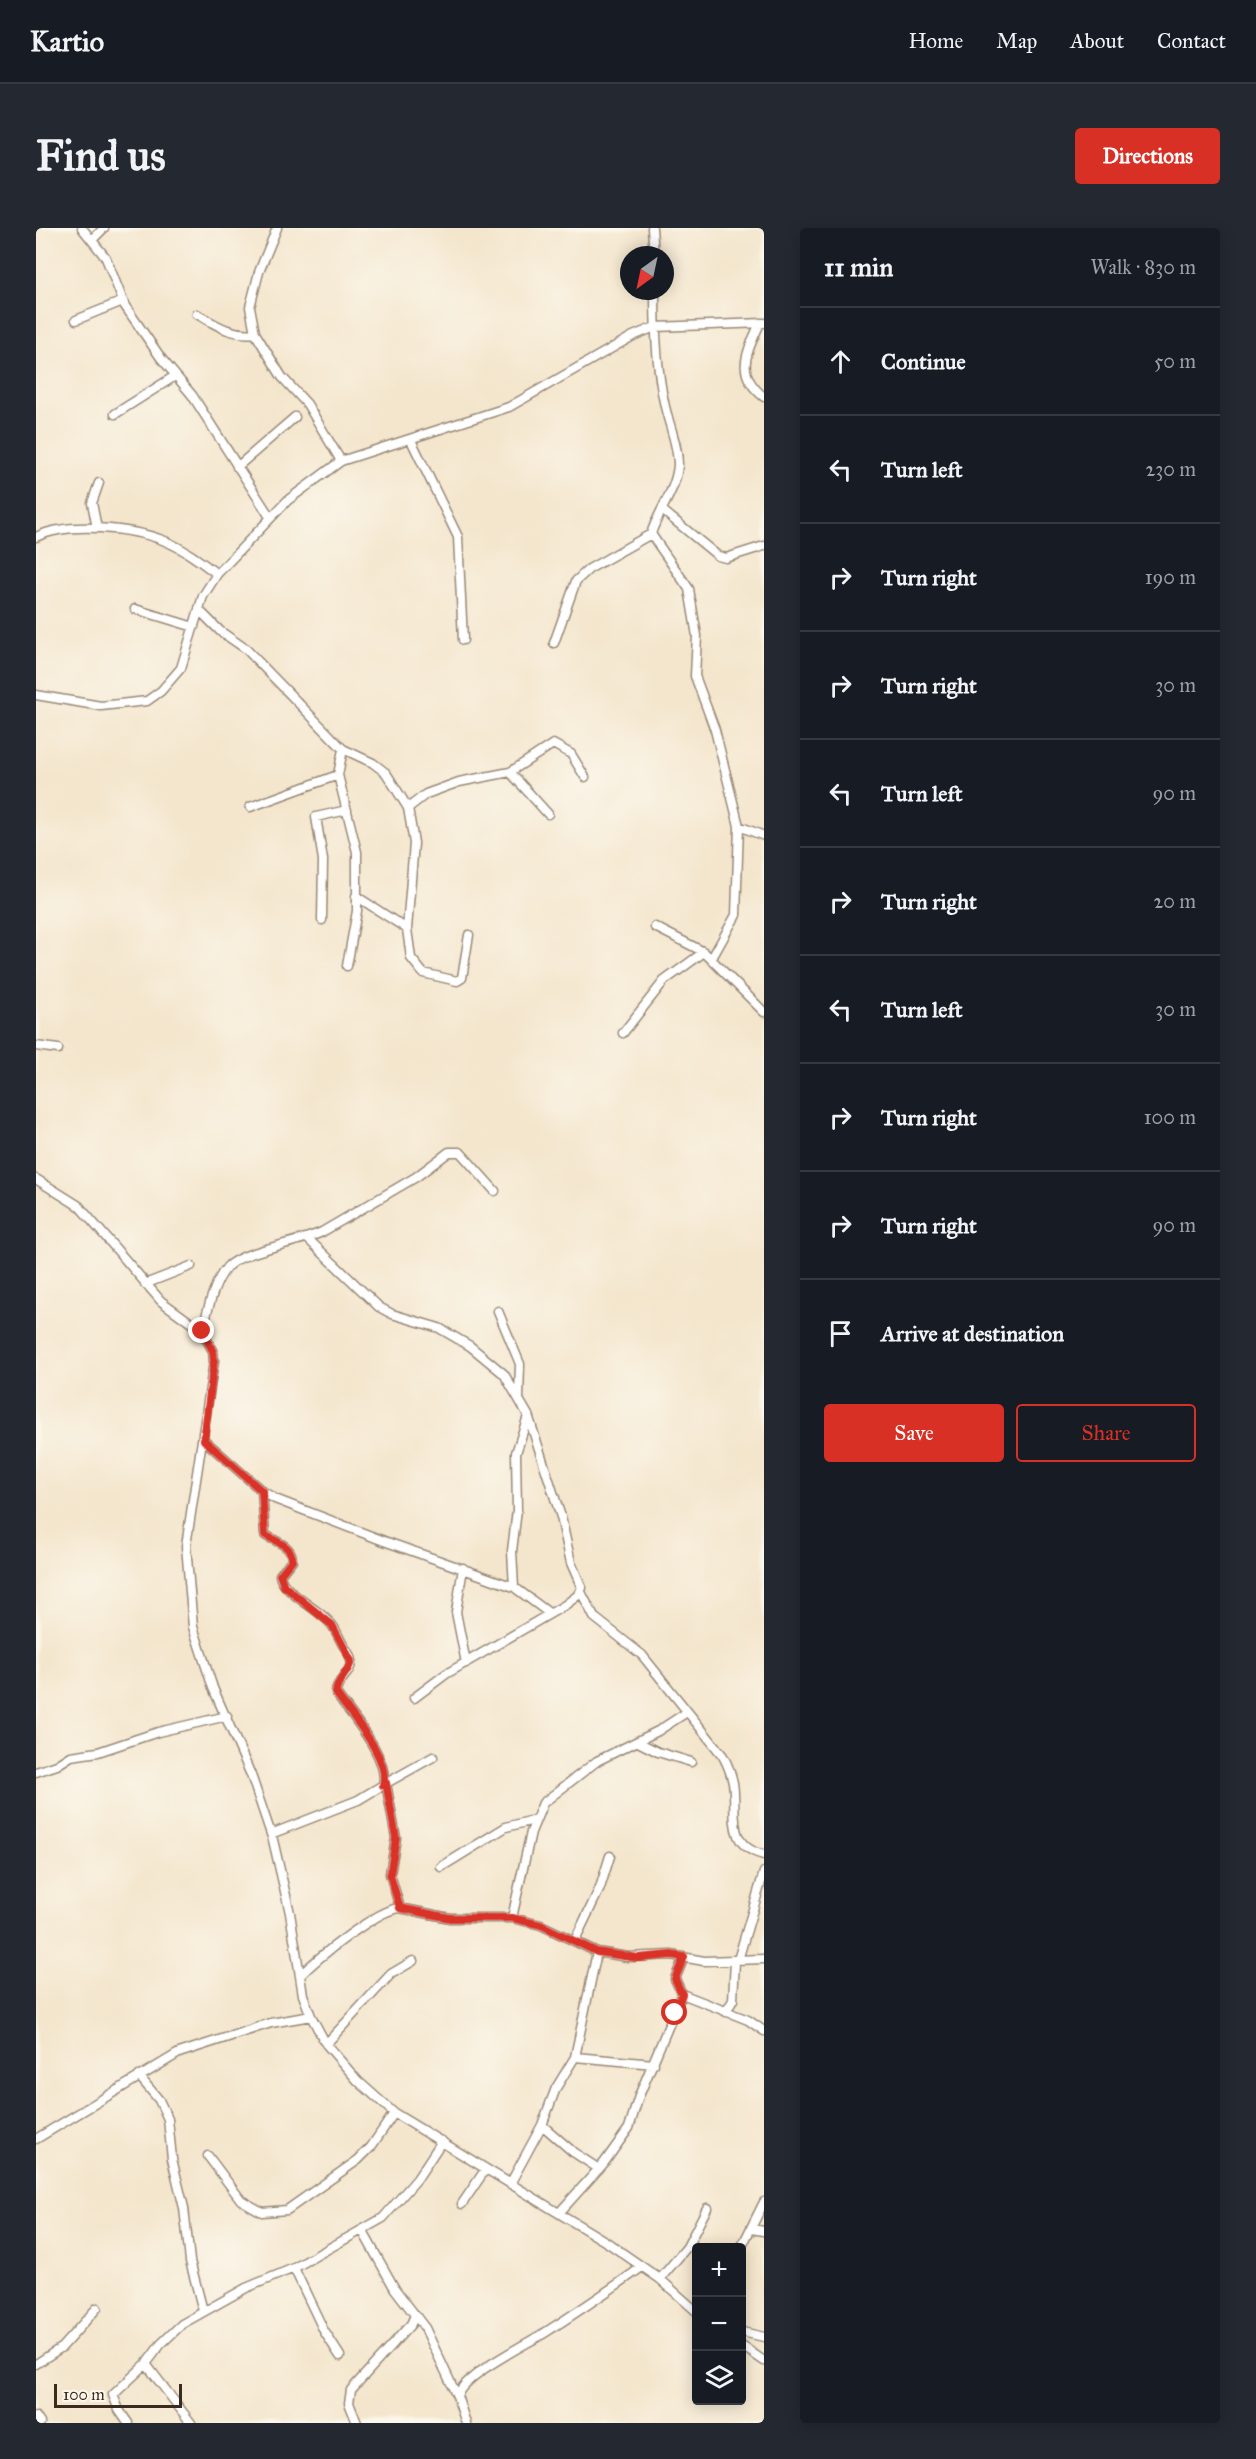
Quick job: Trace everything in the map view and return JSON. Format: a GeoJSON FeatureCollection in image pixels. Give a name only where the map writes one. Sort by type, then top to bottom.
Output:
{"type":"FeatureCollection","features":[{"type":"Feature","properties":{"kind":"street"},"geometry":{"type":"LineString","coordinates":[[82,228],[106,258],[123,301],[175,376],[192,395],[270,518]]}},
{"type":"Feature","properties":{"kind":"street"},"geometry":{"type":"LineString","coordinates":[[93,239],[104,228]]}},
{"type":"Feature","properties":{"kind":"street"},"geometry":{"type":"LineString","coordinates":[[277,228],[259,272],[250,307],[255,333],[282,377],[307,404],[341,461]]}},
{"type":"Feature","properties":{"kind":"street"},"geometry":{"type":"LineString","coordinates":[[652,228],[653,246]]}},
{"type":"Feature","properties":{"kind":"street"},"geometry":{"type":"LineString","coordinates":[[554,643],[576,581],[589,569],[651,534],[678,466],[676,444],[664,402],[655,300]]}},
{"type":"Feature","properties":{"kind":"street"},"geometry":{"type":"LineString","coordinates":[[76,320],[123,301]]}},
{"type":"Feature","properties":{"kind":"street"},"geometry":{"type":"LineString","coordinates":[[197,314],[226,331],[242,335],[255,333]]}},
{"type":"Feature","properties":{"kind":"street"},"geometry":{"type":"LineString","coordinates":[[36,695],[101,706],[147,701],[173,680],[181,668],[203,596],[216,574],[303,486],[341,461],[509,407],[546,388],[633,336],[656,327],[762,323],[748,351],[745,371],[747,380],[764,397]]}},
{"type":"Feature","properties":{"kind":"street"},"geometry":{"type":"LineString","coordinates":[[115,414],[175,376]]}},
{"type":"Feature","properties":{"kind":"street"},"geometry":{"type":"LineString","coordinates":[[237,467],[295,417]]}},
{"type":"Feature","properties":{"kind":"street"},"geometry":{"type":"LineString","coordinates":[[411,440],[458,537],[463,640]]}},
{"type":"Feature","properties":{"kind":"street"},"geometry":{"type":"LineString","coordinates":[[97,528],[92,503],[99,483]]}},
{"type":"Feature","properties":{"kind":"street"},"geometry":{"type":"LineString","coordinates":[[662,510],[718,556],[726,558],[764,546]]}},
{"type":"Feature","properties":{"kind":"street"},"geometry":{"type":"LineString","coordinates":[[36,537],[65,528],[113,528],[162,540],[198,559],[216,574]]}},
{"type":"Feature","properties":{"kind":"street"},"geometry":{"type":"LineString","coordinates":[[651,534],[689,589],[697,636],[695,676],[718,741],[739,826],[736,915],[712,958]]}},
{"type":"Feature","properties":{"kind":"street"},"geometry":{"type":"LineString","coordinates":[[135,609],[194,627]]}},
{"type":"Feature","properties":{"kind":"street"},"geometry":{"type":"LineString","coordinates":[[199,610],[220,631],[246,649],[343,749],[374,763],[386,773],[408,808],[414,843],[407,929],[411,958],[417,969],[432,976],[457,981],[462,978],[469,934]]}},
{"type":"Feature","properties":{"kind":"street"},"geometry":{"type":"LineString","coordinates":[[408,808],[426,795],[459,782],[510,772],[554,744],[571,754],[585,777]]}},
{"type":"Feature","properties":{"kind":"street"},"geometry":{"type":"LineString","coordinates":[[343,749],[338,775],[357,852],[357,911],[347,966]]}},
{"type":"Feature","properties":{"kind":"street"},"geometry":{"type":"LineString","coordinates":[[510,772],[548,814]]}},
{"type":"Feature","properties":{"kind":"street"},"geometry":{"type":"LineString","coordinates":[[250,807],[338,775]]}},
{"type":"Feature","properties":{"kind":"street"},"geometry":{"type":"LineString","coordinates":[[322,920],[323,860],[316,817],[347,810]]}},
{"type":"Feature","properties":{"kind":"street"},"geometry":{"type":"LineString","coordinates":[[739,826],[764,836]]}},
{"type":"Feature","properties":{"kind":"street"},"geometry":{"type":"LineString","coordinates":[[356,896],[407,929]]}},
{"type":"Feature","properties":{"kind":"street"},"geometry":{"type":"LineString","coordinates":[[655,927],[712,958],[764,1012]]}},
{"type":"Feature","properties":{"kind":"street"},"geometry":{"type":"LineString","coordinates":[[623,1033],[664,981],[704,952]]}},
{"type":"Feature","properties":{"kind":"street"},"geometry":{"type":"LineString","coordinates":[[36,1046],[58,1049]]}},
{"type":"Feature","properties":{"kind":"street"},"geometry":{"type":"LineString","coordinates":[[202,1331],[221,1276],[236,1260],[308,1239],[416,1177],[455,1150],[460,1152],[495,1191]]}},
{"type":"Feature","properties":{"kind":"street"},"geometry":{"type":"LineString","coordinates":[[36,1179],[79,1206],[161,1301],[202,1331],[213,1351],[214,1361],[204,1440],[186,1546],[193,1627],[199,1651],[252,1774],[271,1834],[290,1913],[300,1976],[311,2016],[326,2044],[358,2080],[394,2113],[559,2213],[642,2267],[660,2279],[692,2307]]}},
{"type":"Feature","properties":{"kind":"street"},"geometry":{"type":"LineString","coordinates":[[308,1239],[379,1307],[392,1314],[439,1328],[500,1368],[528,1415],[581,1592],[594,1617],[642,1655],[723,1756],[730,1770],[735,1828],[744,1845],[764,1855]]}},
{"type":"Feature","properties":{"kind":"street"},"geometry":{"type":"LineString","coordinates":[[145,1284],[191,1266]]}},
{"type":"Feature","properties":{"kind":"street"},"geometry":{"type":"LineString","coordinates":[[498,1311],[520,1364],[519,1398]]}},
{"type":"Feature","properties":{"kind":"street"},"geometry":{"type":"LineString","coordinates":[[514,1587],[512,1551],[517,1510],[516,1452],[528,1415]]}},
{"type":"Feature","properties":{"kind":"street"},"geometry":{"type":"LineString","coordinates":[[204,1440],[262,1491],[298,1510],[514,1587],[549,1613]]}},
{"type":"Feature","properties":{"kind":"street"},"geometry":{"type":"LineString","coordinates":[[262,1491],[265,1535],[287,1547],[292,1554],[292,1560],[280,1575],[280,1580],[284,1586],[308,1603],[332,1625],[351,1661],[350,1668],[336,1687],[336,1693],[381,1760],[386,1776],[385,1784],[396,1838],[390,1875],[400,1908]]}},
{"type":"Feature","properties":{"kind":"street"},"geometry":{"type":"LineString","coordinates":[[463,1568],[456,1612],[459,1641],[466,1662]]}},
{"type":"Feature","properties":{"kind":"street"},"geometry":{"type":"LineString","coordinates":[[414,1698],[466,1662],[565,1605],[581,1592]]}},
{"type":"Feature","properties":{"kind":"street"},"geometry":{"type":"LineString","coordinates":[[512,1918],[534,1820],[543,1803],[597,1761],[638,1742],[687,1712]]}},
{"type":"Feature","properties":{"kind":"street"},"geometry":{"type":"LineString","coordinates":[[36,1772],[57,1765],[71,1756],[98,1752],[150,1734],[227,1716]]}},
{"type":"Feature","properties":{"kind":"street"},"geometry":{"type":"LineString","coordinates":[[638,1742],[658,1752],[691,1762]]}},
{"type":"Feature","properties":{"kind":"street"},"geometry":{"type":"LineString","coordinates":[[271,1834],[358,1800],[433,1757]]}},
{"type":"Feature","properties":{"kind":"street"},"geometry":{"type":"LineString","coordinates":[[441,1867],[451,1858],[506,1827],[534,1820]]}},
{"type":"Feature","properties":{"kind":"street"},"geometry":{"type":"LineString","coordinates":[[575,1940],[600,1888],[610,1856]]}},
{"type":"Feature","properties":{"kind":"street"},"geometry":{"type":"LineString","coordinates":[[726,2012],[733,2000],[737,1961],[764,1872]]}},
{"type":"Feature","properties":{"kind":"street"},"geometry":{"type":"LineString","coordinates":[[300,1976],[323,1954],[392,1909],[400,1908],[450,1918],[512,1918],[541,1925],[597,1952],[638,1958],[671,1955],[737,1961],[764,1959]]}},
{"type":"Feature","properties":{"kind":"street"},"geometry":{"type":"LineString","coordinates":[[510,2184],[542,2126],[556,2088],[575,2057],[597,1952]]}},
{"type":"Feature","properties":{"kind":"street"},"geometry":{"type":"LineString","coordinates":[[684,1957],[675,1979],[682,1994],[748,2020],[764,2031]]}},
{"type":"Feature","properties":{"kind":"street"},"geometry":{"type":"LineString","coordinates":[[326,2044],[391,1974],[413,1961]]}},
{"type":"Feature","properties":{"kind":"street"},"geometry":{"type":"LineString","coordinates":[[559,2213],[599,2169],[629,2128],[639,2096],[682,1994]]}},
{"type":"Feature","properties":{"kind":"street"},"geometry":{"type":"LineString","coordinates":[[36,2139],[179,2053],[223,2037],[311,2016]]}},
{"type":"Feature","properties":{"kind":"street"},"geometry":{"type":"LineString","coordinates":[[575,2057],[654,2064]]}},
{"type":"Feature","properties":{"kind":"street"},"geometry":{"type":"LineString","coordinates":[[139,2076],[159,2100],[168,2120],[172,2159],[184,2208],[190,2261],[203,2311]]}},
{"type":"Feature","properties":{"kind":"street"},"geometry":{"type":"LineString","coordinates":[[208,2156],[241,2200],[262,2212],[287,2210],[358,2160],[371,2147],[394,2113]]}},
{"type":"Feature","properties":{"kind":"street"},"geometry":{"type":"LineString","coordinates":[[542,2126],[573,2152],[599,2169]]}},
{"type":"Feature","properties":{"kind":"street"},"geometry":{"type":"LineString","coordinates":[[128,2423],[113,2395],[146,2364],[168,2337],[203,2311],[246,2288],[294,2268],[362,2230],[395,2207],[442,2141]]}},
{"type":"Feature","properties":{"kind":"street"},"geometry":{"type":"LineString","coordinates":[[462,2204],[485,2170]]}},
{"type":"Feature","properties":{"kind":"street"},"geometry":{"type":"LineString","coordinates":[[743,2243],[764,2202]]}},
{"type":"Feature","properties":{"kind":"street"},"geometry":{"type":"LineString","coordinates":[[660,2279],[687,2247],[706,2208]]}},
{"type":"Feature","properties":{"kind":"street"},"geometry":{"type":"LineString","coordinates":[[751,2229],[764,2231]]}},
{"type":"Feature","properties":{"kind":"street"},"geometry":{"type":"LineString","coordinates":[[362,2230],[395,2289],[425,2328],[457,2396],[466,2423]]}},
{"type":"Feature","properties":{"kind":"street"},"geometry":{"type":"LineString","coordinates":[[457,2396],[463,2387],[492,2364],[547,2331],[642,2267]]}},
{"type":"Feature","properties":{"kind":"street"},"geometry":{"type":"LineString","coordinates":[[294,2268],[324,2331],[340,2356]]}},
{"type":"Feature","properties":{"kind":"street"},"geometry":{"type":"LineString","coordinates":[[36,2364],[62,2347],[97,2308]]}},
{"type":"Feature","properties":{"kind":"street"},"geometry":{"type":"LineString","coordinates":[[357,2423],[349,2403],[351,2390],[411,2324],[415,2315]]}},
{"type":"Feature","properties":{"kind":"street"},"geometry":{"type":"LineString","coordinates":[[746,2333],[764,2337]]}},
{"type":"Feature","properties":{"kind":"street"},"geometry":{"type":"LineString","coordinates":[[746,2349],[764,2361]]}},
{"type":"Feature","properties":{"kind":"street"},"geometry":{"type":"LineString","coordinates":[[146,2364],[191,2423]]}},
{"type":"Feature","properties":{"kind":"street"},"geometry":{"type":"LineString","coordinates":[[36,2417],[40,2423]]}},
{"type":"Feature","properties":{"kind":"route"},"geometry":{"type":"LineString","coordinates":[[202,1331],[210,1343],[214,1361],[204,1440],[216,1448],[262,1491],[265,1535],[287,1547],[292,1554],[292,1560],[280,1575],[280,1580],[284,1586],[302,1598],[332,1625],[349,1655],[350,1668],[338,1682],[336,1693],[381,1760],[386,1776],[383,1785],[386,1783],[387,1798],[395,1822],[396,1838],[390,1875],[400,1908],[450,1918],[512,1918],[541,1925],[597,1952],[638,1958],[660,1955],[684,1957],[675,1979],[682,1994],[675,2013]]}}]}
